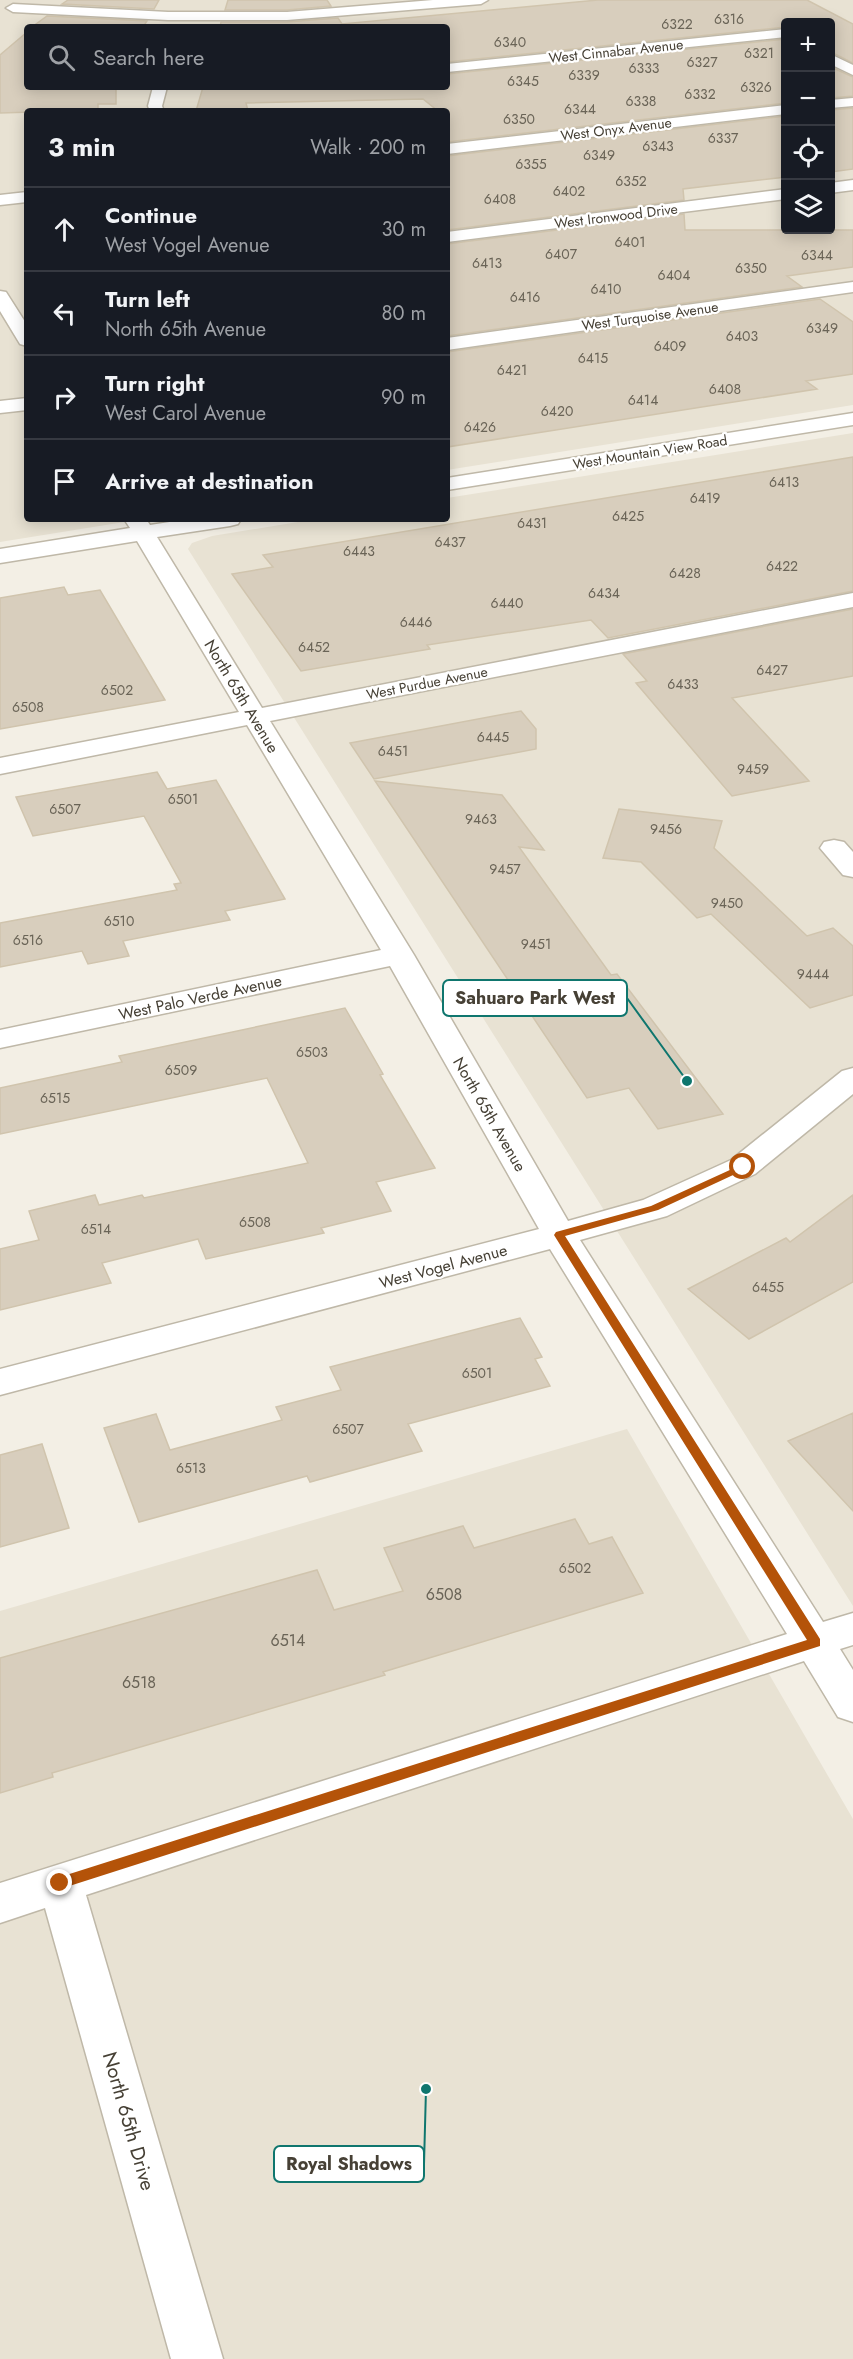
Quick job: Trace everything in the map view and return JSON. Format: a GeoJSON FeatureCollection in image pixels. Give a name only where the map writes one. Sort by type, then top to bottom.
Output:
{"type":"FeatureCollection","features":[{"type":"Feature","properties":{"kind":"street"},"geometry":{"type":"LineString","coordinates":[[231,17],[242,0]]}},
{"type":"Feature","properties":{"kind":"street"},"geometry":{"type":"LineString","coordinates":[[0,18],[19,4],[133,15],[231,17],[342,13],[481,0]]}},
{"type":"Feature","properties":{"kind":"street","name":"West Cinnabar Avenue"},"geometry":{"type":"LineString","coordinates":[[450,68],[781,33]]}},
{"type":"Feature","properties":{"kind":"street"},"geometry":{"type":"LineString","coordinates":[[835,60],[853,71]]}},
{"type":"Feature","properties":{"kind":"street"},"geometry":{"type":"LineString","coordinates":[[156,108],[159,90]]}},
{"type":"Feature","properties":{"kind":"street"},"geometry":{"type":"LineString","coordinates":[[835,104],[853,102]]}},
{"type":"Feature","properties":{"kind":"street","name":"West Onyx Avenue"},"geometry":{"type":"LineString","coordinates":[[450,149],[781,110]]}},
{"type":"Feature","properties":{"kind":"street"},"geometry":{"type":"LineString","coordinates":[[835,187],[853,185]]}},
{"type":"Feature","properties":{"kind":"street","name":"West Ironwood Drive"},"geometry":{"type":"LineString","coordinates":[[450,237],[781,195]]}},
{"type":"Feature","properties":{"kind":"street"},"geometry":{"type":"LineString","coordinates":[[0,200],[24,197]]}},
{"type":"Feature","properties":{"kind":"street","name":"West Turquoise Avenue"},"geometry":{"type":"LineString","coordinates":[[450,344],[853,287]]}},
{"type":"Feature","properties":{"kind":"street"},"geometry":{"type":"LineString","coordinates":[[6,294],[24,333]]}},
{"type":"Feature","properties":{"kind":"street"},"geometry":{"type":"LineString","coordinates":[[0,407],[24,404]]}},
{"type":"Feature","properties":{"kind":"street","name":"West Mountain View Road"},"geometry":{"type":"LineString","coordinates":[[450,484],[853,419]]}},
{"type":"Feature","properties":{"kind":"street"},"geometry":{"type":"LineString","coordinates":[[0,556],[139,526],[191,522]]}},
{"type":"Feature","properties":{"kind":"street","name":"North 65th Avenue"},"geometry":{"type":"LineString","coordinates":[[139,526],[399,955],[559,1235],[834,1636],[853,1705]]}},
{"type":"Feature","properties":{"kind":"street","name":"West Purdue Avenue"},"geometry":{"type":"LineString","coordinates":[[0,766],[853,600]]}},
{"type":"Feature","properties":{"kind":"street"},"geometry":{"type":"LineString","coordinates":[[834,848],[853,869]]}},
{"type":"Feature","properties":{"kind":"street","name":"West Palo Verde Avenue"},"geometry":{"type":"LineString","coordinates":[[0,1039],[399,955]]}},
{"type":"Feature","properties":{"kind":"street","name":"West Vogel Avenue"},"geometry":{"type":"LineString","coordinates":[[0,1382],[655,1208],[743,1167],[853,1078]]}},
{"type":"Feature","properties":{"kind":"street"},"geometry":{"type":"LineString","coordinates":[[0,1903],[834,1636]]}},
{"type":"Feature","properties":{"kind":"street","name":"North 65th Drive"},"geometry":{"type":"LineString","coordinates":[[60,1883],[197,2359]]}},
{"type":"Feature","properties":{"kind":"shaded area"},"geometry":{"type":"Polygon","coordinates":[[[0,0],[853,0],[853,405],[450,470],[450,108],[24,108],[24,522],[124,522],[0,542],[0,0]]]}},
{"type":"Feature","properties":{"kind":"shaded area"},"geometry":{"type":"Polygon","coordinates":[[[853,433],[853,1606],[188,549],[192,543],[212,536],[298,522],[450,522],[450,498],[853,433]]]}},
{"type":"Feature","properties":{"kind":"shaded area"},"geometry":{"type":"Polygon","coordinates":[[[627,1429],[853,1819],[853,2359],[0,2359],[0,1611],[627,1429]]]}},
{"type":"Feature","properties":{"kind":"building"},"geometry":{"type":"Polygon","coordinates":[[[68,0],[159,0],[154,9],[62,4],[68,0]]]}},
{"type":"Feature","properties":{"kind":"building"},"geometry":{"type":"Polygon","coordinates":[[[228,0],[327,0],[331,6],[287,10],[225,10],[228,0]]]}},
{"type":"Feature","properties":{"kind":"building"},"geometry":{"type":"Polygon","coordinates":[[[598,0],[807,0],[853,24],[853,63],[835,54],[835,18],[781,18],[781,28],[450,62],[450,24],[342,24],[598,0]]]}},
{"type":"Feature","properties":{"kind":"building"},"geometry":{"type":"Polygon","coordinates":[[[47,16],[147,21],[145,24],[36,24],[47,16]]]}},
{"type":"Feature","properties":{"kind":"building"},"geometry":{"type":"Polygon","coordinates":[[[338,18],[342,24],[221,24],[221,22],[287,22],[338,18]]]}},
{"type":"Feature","properties":{"kind":"building"},"geometry":{"type":"Polygon","coordinates":[[[24,35],[24,90],[116,90],[116,104],[98,104],[98,108],[24,108],[24,112],[0,113],[0,55],[24,35]]]}},
{"type":"Feature","properties":{"kind":"building"},"geometry":{"type":"Polygon","coordinates":[[[781,40],[781,104],[450,142],[450,108],[434,108],[423,99],[246,103],[247,108],[197,108],[202,90],[450,90],[450,74],[781,40]]]}},
{"type":"Feature","properties":{"kind":"building"},"geometry":{"type":"Polygon","coordinates":[[[835,69],[853,77],[853,96],[835,98],[835,69]]]}},
{"type":"Feature","properties":{"kind":"building"},"geometry":{"type":"Polygon","coordinates":[[[853,108],[853,169],[835,171],[835,110],[853,108]]]}},
{"type":"Feature","properties":{"kind":"building"},"geometry":{"type":"Polygon","coordinates":[[[781,117],[781,178],[683,189],[684,200],[450,230],[450,156],[781,117]]]}},
{"type":"Feature","properties":{"kind":"building"},"geometry":{"type":"Polygon","coordinates":[[[684,214],[685,230],[781,230],[781,234],[835,234],[835,230],[853,230],[853,267],[787,276],[802,287],[450,336],[450,244],[684,214]]]}},
{"type":"Feature","properties":{"kind":"building"},"geometry":{"type":"Polygon","coordinates":[[[820,299],[853,322],[853,374],[806,381],[817,389],[450,447],[450,352],[820,299]]]}},
{"type":"Feature","properties":{"kind":"building"},"geometry":{"type":"Polygon","coordinates":[[[853,457],[853,591],[608,638],[591,620],[427,645],[430,649],[301,671],[232,574],[273,567],[263,555],[853,457]]]}},
{"type":"Feature","properties":{"kind":"building"},"geometry":{"type":"Polygon","coordinates":[[[64,587],[68,595],[100,590],[165,700],[0,729],[0,598],[64,587]]]}},
{"type":"Feature","properties":{"kind":"building"},"geometry":{"type":"Polygon","coordinates":[[[853,609],[853,676],[732,698],[809,781],[732,796],[636,683],[647,681],[623,654],[853,609]]]}},
{"type":"Feature","properties":{"kind":"building"},"geometry":{"type":"Polygon","coordinates":[[[521,711],[536,729],[536,749],[374,779],[350,743],[521,711]]]}},
{"type":"Feature","properties":{"kind":"building"},"geometry":{"type":"Polygon","coordinates":[[[157,772],[167,789],[216,780],[285,899],[225,911],[230,920],[123,941],[129,956],[88,964],[82,951],[0,967],[0,923],[177,890],[174,884],[181,883],[144,816],[33,836],[16,797],[157,772]]]}},
{"type":"Feature","properties":{"kind":"building"},"geometry":{"type":"Polygon","coordinates":[[[375,781],[502,795],[544,850],[519,847],[611,975],[617,974],[723,1114],[658,1129],[629,1088],[587,1098],[375,781]]]}},
{"type":"Feature","properties":{"kind":"building"},"geometry":{"type":"Polygon","coordinates":[[[619,809],[722,821],[714,848],[807,936],[833,928],[853,946],[853,995],[810,1008],[711,914],[697,918],[641,862],[603,858],[619,809]]]}},
{"type":"Feature","properties":{"kind":"building"},"geometry":{"type":"Polygon","coordinates":[[[345,1008],[383,1074],[380,1075],[435,1168],[376,1182],[391,1211],[321,1228],[324,1233],[206,1259],[198,1239],[102,1263],[111,1283],[0,1310],[0,1249],[39,1240],[29,1211],[95,1195],[99,1205],[142,1195],[144,1198],[308,1163],[267,1078],[0,1134],[0,1088],[122,1062],[119,1056],[345,1008]]]}},
{"type":"Feature","properties":{"kind":"building"},"geometry":{"type":"Polygon","coordinates":[[[853,1195],[853,1282],[749,1339],[688,1289],[786,1238],[790,1242],[853,1195]]]}},
{"type":"Feature","properties":{"kind":"building"},"geometry":{"type":"Polygon","coordinates":[[[520,1318],[542,1357],[535,1359],[550,1386],[408,1424],[422,1451],[310,1482],[307,1476],[139,1522],[104,1428],[156,1414],[170,1450],[282,1420],[276,1407],[341,1390],[330,1367],[520,1318]]]}},
{"type":"Feature","properties":{"kind":"building"},"geometry":{"type":"Polygon","coordinates":[[[853,1413],[853,1511],[788,1441],[853,1413]]]}},
{"type":"Feature","properties":{"kind":"building"},"geometry":{"type":"Polygon","coordinates":[[[42,1444],[69,1528],[0,1547],[0,1455],[42,1444]]]}},
{"type":"Feature","properties":{"kind":"building"},"geometry":{"type":"Polygon","coordinates":[[[575,1519],[589,1544],[612,1537],[643,1593],[383,1672],[385,1675],[52,1773],[53,1777],[0,1793],[0,1658],[317,1570],[334,1610],[403,1591],[384,1548],[463,1526],[474,1548],[575,1519]]]}},
{"type":"Feature","properties":{"kind":"place","name":"Sahuaro Park West"},"geometry":{"type":"Point","coordinates":[687,1081]}},
{"type":"Feature","properties":{"kind":"place","name":"Royal Shadows"},"geometry":{"type":"Point","coordinates":[426,2089]}},
{"type":"Feature","properties":{"kind":"route"},"geometry":{"type":"LineString","coordinates":[[60,1883],[815,1643],[559,1235],[655,1208],[743,1167]]}}]}
